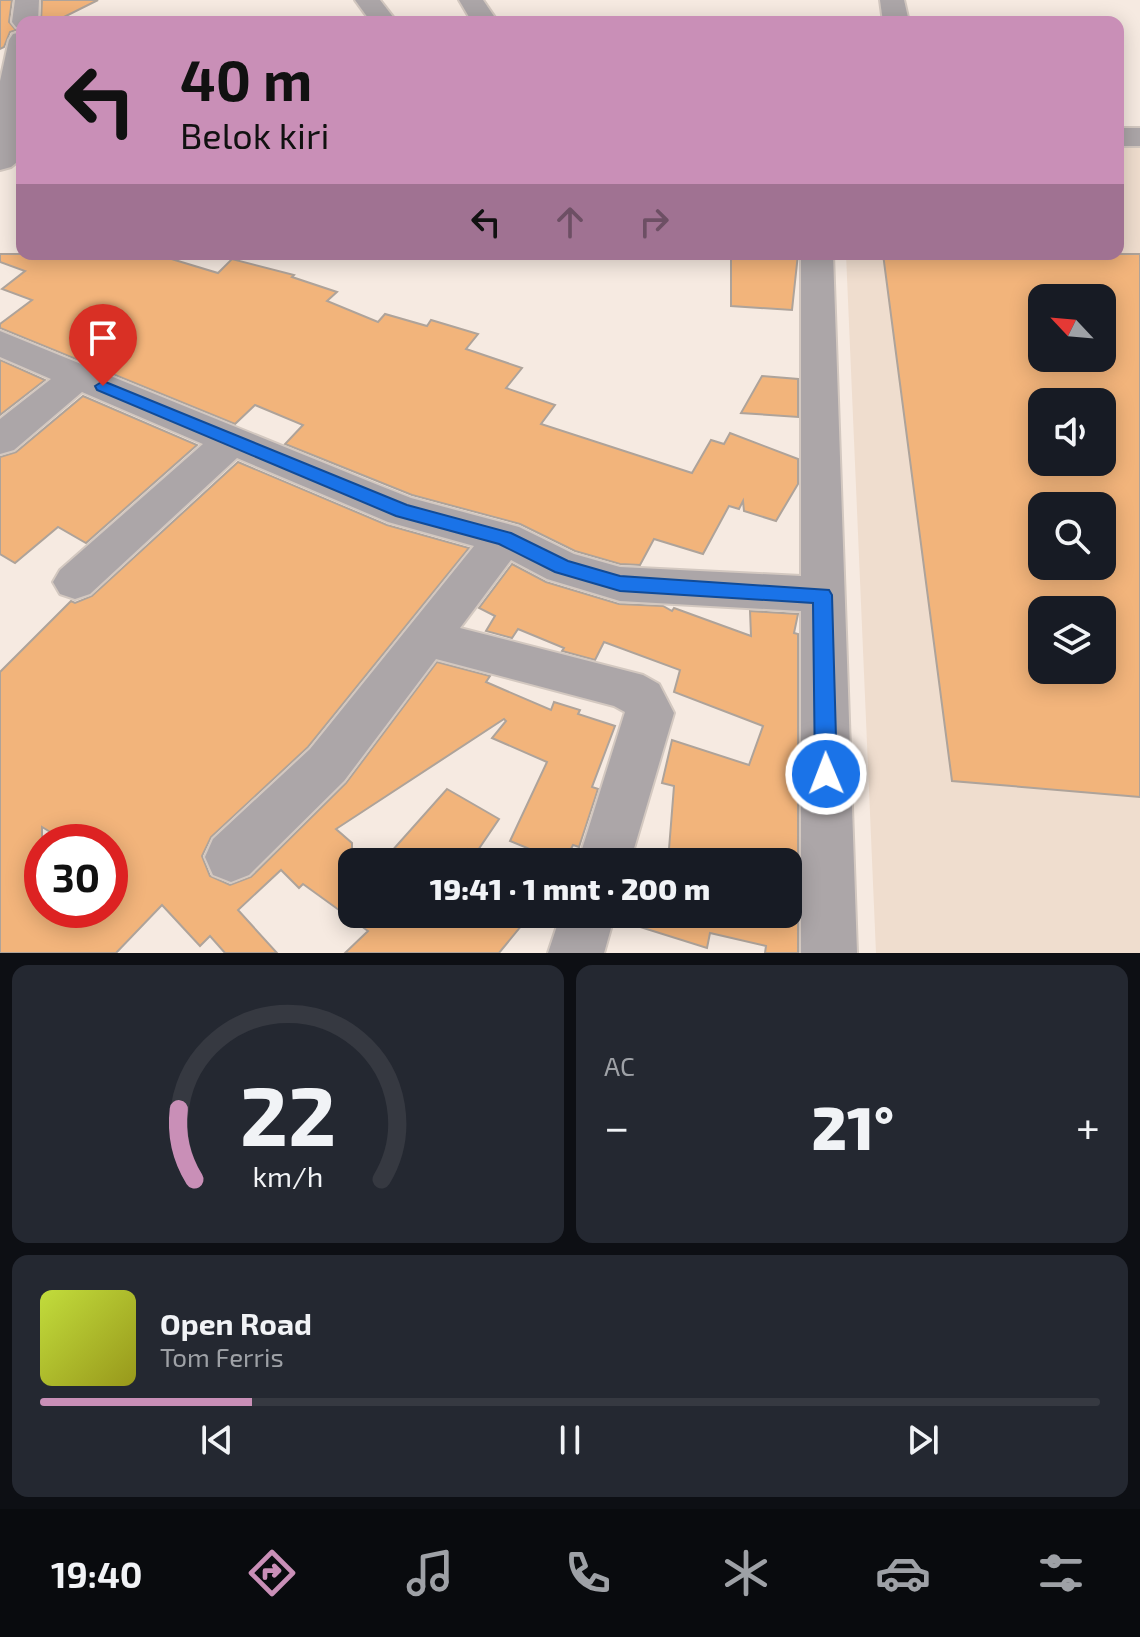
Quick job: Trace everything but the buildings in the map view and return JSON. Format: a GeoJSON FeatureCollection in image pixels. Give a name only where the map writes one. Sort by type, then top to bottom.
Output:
{"type":"FeatureCollection","features":[{"type":"Feature","properties":{"kind":"street"},"geometry":{"type":"LineString","coordinates":[[367,0],[379,16]]}},
{"type":"Feature","properties":{"kind":"street"},"geometry":{"type":"LineString","coordinates":[[0,161],[11,152],[15,143],[16,71]]}},
{"type":"Feature","properties":{"kind":"street"},"geometry":{"type":"LineString","coordinates":[[817,260],[829,953]]}},
{"type":"Feature","properties":{"kind":"street"},"geometry":{"type":"LineString","coordinates":[[0,343],[403,511],[504,538],[562,567],[620,584],[822,595]]}},
{"type":"Feature","properties":{"kind":"street"},"geometry":{"type":"LineString","coordinates":[[0,440],[78,376]]}},
{"type":"Feature","properties":{"kind":"street"},"geometry":{"type":"LineString","coordinates":[[75,582],[232,440]]}},
{"type":"Feature","properties":{"kind":"street"},"geometry":{"type":"LineString","coordinates":[[231,857],[327,765],[504,538]]}},
{"type":"Feature","properties":{"kind":"street"},"geometry":{"type":"LineString","coordinates":[[426,638],[626,689],[642,698],[650,713],[608,848]]}},
{"type":"Feature","properties":{"kind":"street"},"geometry":{"type":"LineString","coordinates":[[576,953],[584,928]]}},
{"type":"Feature","properties":{"kind":"shaded area"},"geometry":{"type":"Polygon","coordinates":[[[1124,143],[1140,143],[1140,953],[876,953],[846,260],[1124,260],[1124,143]]]}},
{"type":"Feature","properties":{"kind":"route"},"geometry":{"type":"LineString","coordinates":[[103,386],[403,511],[504,538],[562,567],[620,584],[822,595],[826,774]]}}]}
